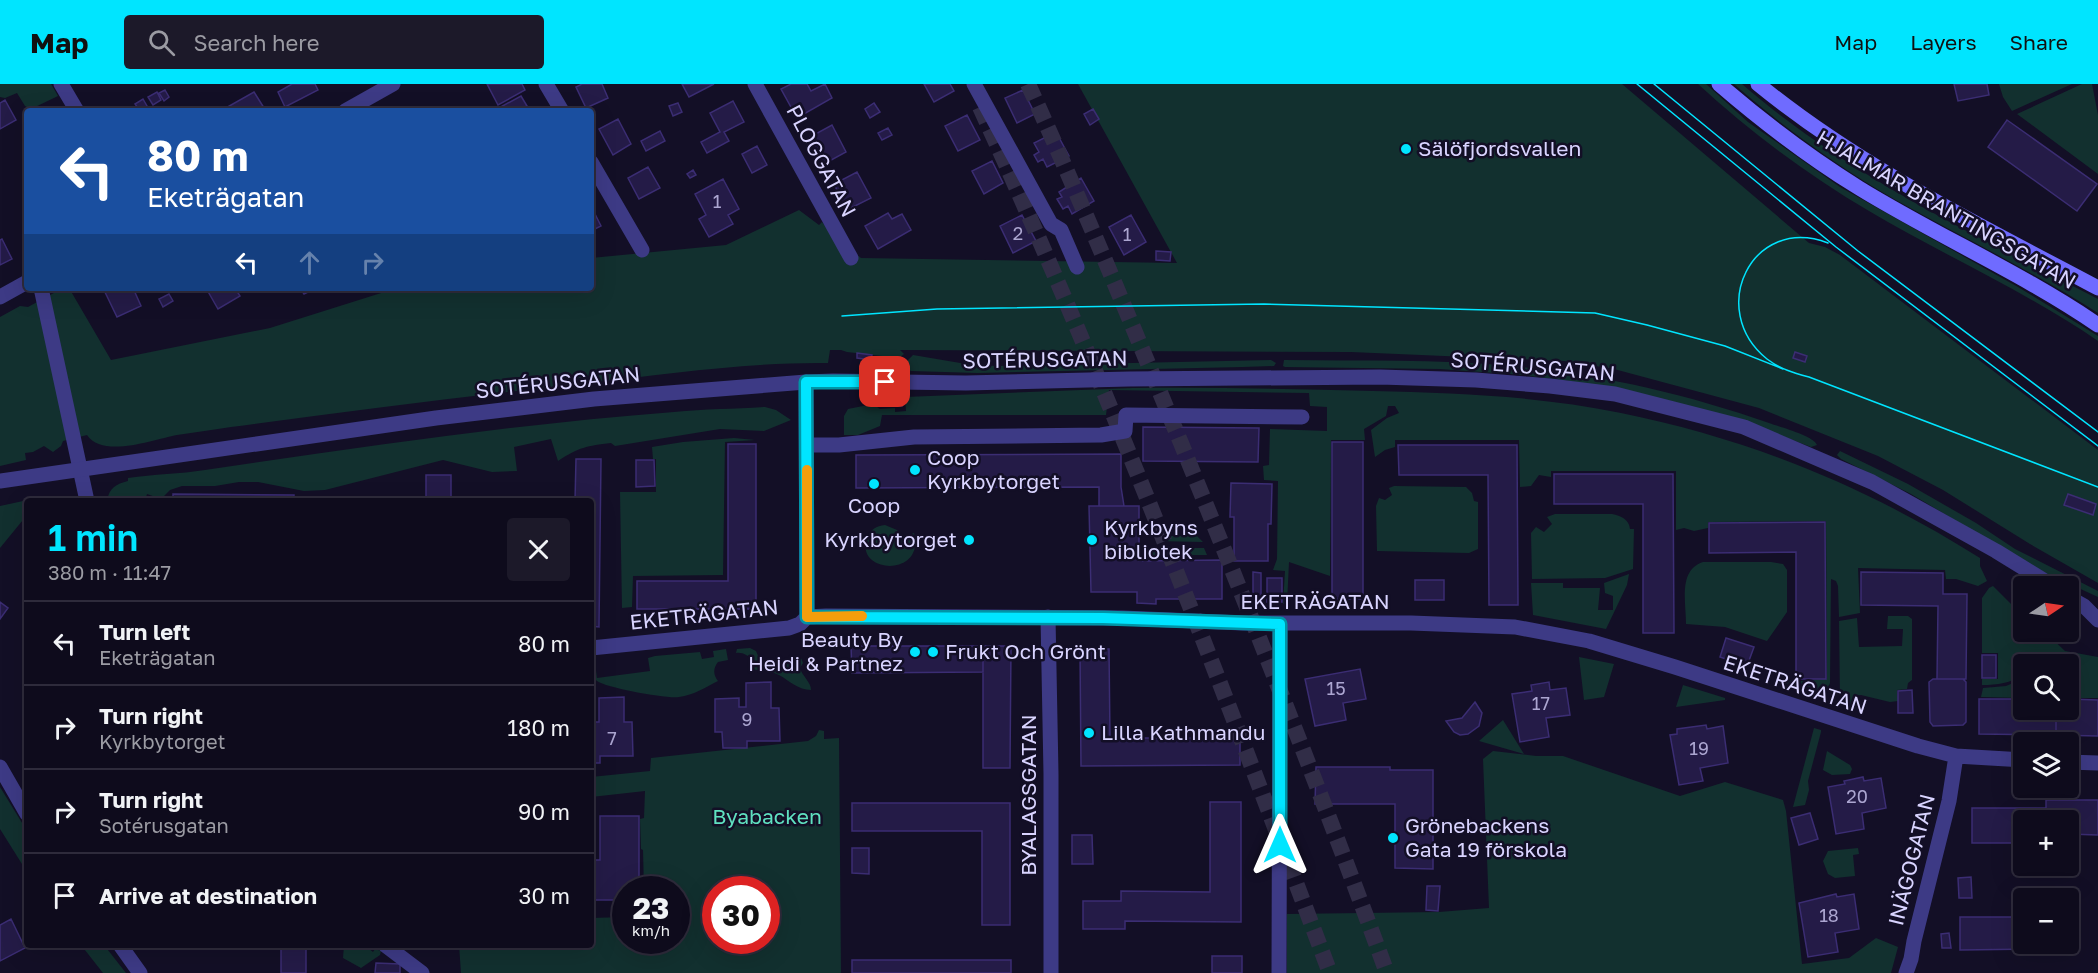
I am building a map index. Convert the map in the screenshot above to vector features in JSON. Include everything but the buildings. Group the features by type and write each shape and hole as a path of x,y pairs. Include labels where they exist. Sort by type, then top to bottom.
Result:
{"main road":[{"name":"HJALMAR BRANTINGSGATAN","path":"1719,84 1779,134 1850,182 2061,301 2098,325"},
{"name":"HJALMAR BRANTINGSGATAN","path":"1758,84 1811,126 1883,173 2098,288"}],"street":[{"path":"62,84 75,108"},
{"path":"351,108 393,84"},
{"path":"546,84 560,108"},
{"name":"PLOGGATAN","path":"755,84 851,258"},
{"path":"974,84 1051,224 1061,230 1077,267"},
{"path":"594,167 642,250"},
{"path":"0,297 24,284"},
{"path":"42,291 86,498"},
{"name":"SOTÉRUSGATAN","path":"0,481 436,418 594,399 806,382 966,383 1380,377 1476,380 1615,394 1744,427 1862,478 1996,551 2037,576"},
{"path":"806,382 807,617"},
{"path":"807,445 839,445 914,437 1101,435 1125,431 1126,415 1302,417"},
{"path":"2091,607 2098,620"},
{"name":"EKETRÄGATAN","path":"594,648 789,628 800,624 807,617 1048,617 1280,624 1422,623 1515,627 1589,641 1896,740 1956,756 2013,759"},
{"name":"BYALAGSGATAN","path":"1048,617 1051,973"},
{"path":"1279,973 1280,624"},
{"name":"INÄGOGATAN","path":"1906,973 1949,801 1956,756"},
{"path":"2079,762 2098,763"},
{"path":"0,767 24,809"},
{"path":"122,948 140,973"},
{"path":"389,948 422,973"}],"green space":[{"path":"0,84 51,84 58,96 33,108 25,106 17,93 5,98 0,97"},
{"path":"1078,84 1622,84 1809,243 1825,247 1840,255 2098,450 2098,583 1943,490 1878,456 1759,408 1614,369 1564,361 1351,352 900,350 904,354 899,358 830,350 828,363 768,364 708,369 499,393 231,427 177,435 130,446 105,446 95,442 87,435 63,441 61,446 53,452 44,446 33,452 25,453 26,460 0,466 0,317 20,306 28,307 57,291 71,291 111,360 270,328 387,291 594,291 594,258 726,245 799,210 819,225 822,222 836,238 861,258 1177,263"},
{"path":"1698,84 1706,84 1748,122 1840,187 2018,287 2098,336 2098,341 2014,290 1846,197 1759,136"},
{"path":"1734,84 1742,84 1782,117 1825,147 1913,202 2098,299 2098,313 1852,174 1791,131"},
{"path":"1999,84 2072,84 2012,111 2003,97"},
{"path":"2082,84 2092,84 2098,115 2098,174 2017,114"},
{"path":"913,355 972,365 997,366 1271,360 1276,363 1274,366 977,373 911,371 905,368 904,364"},
{"path":"1284,360 1455,362 1577,374 1675,394 1706,403 1796,432 1810,438 1817,445 1811,447 1774,433 1570,381 1440,369 1285,367 1283,366"},
{"path":"1133,388 1467,394 1590,407 1670,424 1763,452 1808,469 1895,509 1980,558 1980,566 1987,581 1978,586 1956,579 1946,579 1945,570 1858,568 1860,613 1839,617 1838,586 1836,581 1831,579 1830,683 1825,695 1817,695 1778,679 1800,681 1827,679 1826,521 1708,522 1708,528 1694,531 1684,528 1676,530 1676,471 1551,471 1551,477 1539,475 1531,486 1520,487 1519,440 1395,440 1395,447 1375,457 1371,430 1387,418 1399,413 1395,406 1388,406 1386,416 1364,429 1365,440 1331,440 1330,576 1289,562 1287,604 1283,604 1285,571 1273,570 1277,559 1278,481 1264,480 1263,466 1269,465 1270,429 1327,431 1327,407 1310,406 1309,393 1109,390 1106,415 882,415 880,426 858,435 844,435 844,416 848,409 873,404 880,409 895,408 895,412 906,411 905,397"},
{"path":"765,407 776,410 791,420 764,431 720,429 615,446 611,443 596,445 578,450 558,461 551,439 514,447 517,471 492,472 443,460 325,490 304,491 258,482 239,482 215,486 182,486 170,490 162,498 147,494 146,498 108,498 111,490 128,481 128,478 556,423 686,411"},
{"path":"734,438 755,440 725,442 723,575 633,576 632,607 622,608 620,492 656,492 656,459 653,459 652,447"},
{"path":"1840,451 1908,484 1976,523 2015,549 2068,576 2052,576 2037,569 1911,494 1837,455"},
{"path":"1394,486 1466,487 1472,493 1474,501 1478,502 1478,549 1469,553 1377,551 1376,506 1379,498 1385,500 1392,495 1389,488"},
{"path":"24,501 24,519 0,548 0,506"},
{"path":"1555,514 1612,514 1624,518 1630,529 1634,529 1633,569 1605,578 1532,579 1531,533 1536,527 1544,532 1552,524 1547,517"},
{"path":"885,525 897,530 902,538 914,533 915,548 910,558 901,564 890,566 879,564 871,559 866,550 870,532 876,527"},
{"path":"1162,536 1197,536 1203,542 1156,541"},
{"path":"1153,548 1204,548 1207,555 1152,555"},
{"path":"1703,562 1783,564 1787,570 1787,612 1767,641 1725,627 1686,624 1687,579 1695,566"},
{"path":"1629,574 1627,585 1606,629 1533,615 1531,583 1563,583 1563,588 1600,588 1598,610 1613,610 1613,596 1605,593 1604,583"},
{"path":"2079,581 2098,591 2098,597 2079,588"},
{"path":"1993,586 2013,606 2013,642 2056,642 2065,651 2098,657 2098,698 2079,698 2079,654 2013,654 2013,680 1993,685 1982,685 1982,679 1998,679 1998,653 1982,653 1982,598"},
{"path":"1888,616 1908,616 1912,619 1912,680 1908,683 1907,689 1897,690 1898,701 1890,702 1861,695 1856,696 1851,705 1847,705 1840,701 1839,621 1857,618 1859,647 1902,646 1903,629 1887,629"},
{"path":"750,648 756,651 761,663 801,658 803,663 800,668 811,690 798,687 776,673 750,668 748,666 752,661 749,657 736,653 737,649"},
{"path":"726,649 728,660 718,662 714,669 718,681 684,696 650,695 624,690 603,684 594,678 595,663 597,678 650,671 648,658 655,656 700,652 702,659 714,657 713,651"},
{"path":"1579,657 1614,664 1604,697 1584,700"},
{"path":"2013,683 2013,698 1981,697 1983,688"},
{"path":"1683,685 1725,698 1725,700 1676,707"},
{"path":"1503,720 1524,754 1479,741"},
{"path":"1814,728 1821,732 1808,781 1809,790 1805,805 1793,807"},
{"name":"Byabacken","path":"819,730 824,731 824,739 839,738 841,973 461,973 459,948 594,948 594,918 612,917 612,954 690,954 690,876 644,876 640,819 644,818 645,791 594,797 594,777 650,771 651,758 808,741 816,736"},
{"path":"1493,751 1536,756 1563,756 1680,796 1725,782 1783,800 1802,964 1849,958 1876,938 1898,947 1891,973 1287,973 1287,914 1439,912 1489,908 1483,759"},
{"path":"1827,751 1850,765 1852,769 1850,774 1832,775 1823,770"},
{"path":"0,787 24,826 24,867 0,829"},
{"path":"1858,848 1859,854 1853,855 1855,876 1835,878 1828,874 1823,861 1828,851"},
{"path":"83,948 106,948 126,973 103,973"},
{"path":"344,948 368,948 373,952 375,949 381,951 380,955 361,968 343,958"}],"tunnel":[{"path":"1028,84 1068,173 1208,509 1312,773 1387,973"},
{"path":"980,107 1028,213 1119,428 1205,645 1330,973"}],"tram line":[{"path":"1637,84 1836,247 2098,446"},
{"path":"1654,84 1858,251 2098,432"},
{"path":"1828,243 1801,238 1778,242 1759,254 1746,272 1739,293 1740,316 1749,339 1767,359 1787,370 2098,487"},
{"path":"842,316 937,309 1264,304 1595,313 1725,346 1783,369"}],"slow traffic":[{"path":"807,470 807,617 862,616"}],"place":[{"name":"Sälöfjordsvallen","path":"1406,149"},
{"name":"Coop Kyrkbytorget","path":"915,470"},
{"name":"Coop","path":"874,484"},
{"name":"Kyrkbytorget","path":"969,540"},
{"name":"Kyrkbyns bibliotek","path":"1092,540"},
{"name":"Beauty By Heidi & Partnez","path":"915,652"},
{"name":"Frukt Och Grönt","path":"933,652"},
{"name":"Lilla Kathmandu","path":"1089,733"},
{"name":"Grönebackens Gata 19 förskola","path":"1393,838"}],"route":[{"path":"885,382 806,382 807,617 1103,618 1280,624 1280,845"}]}
